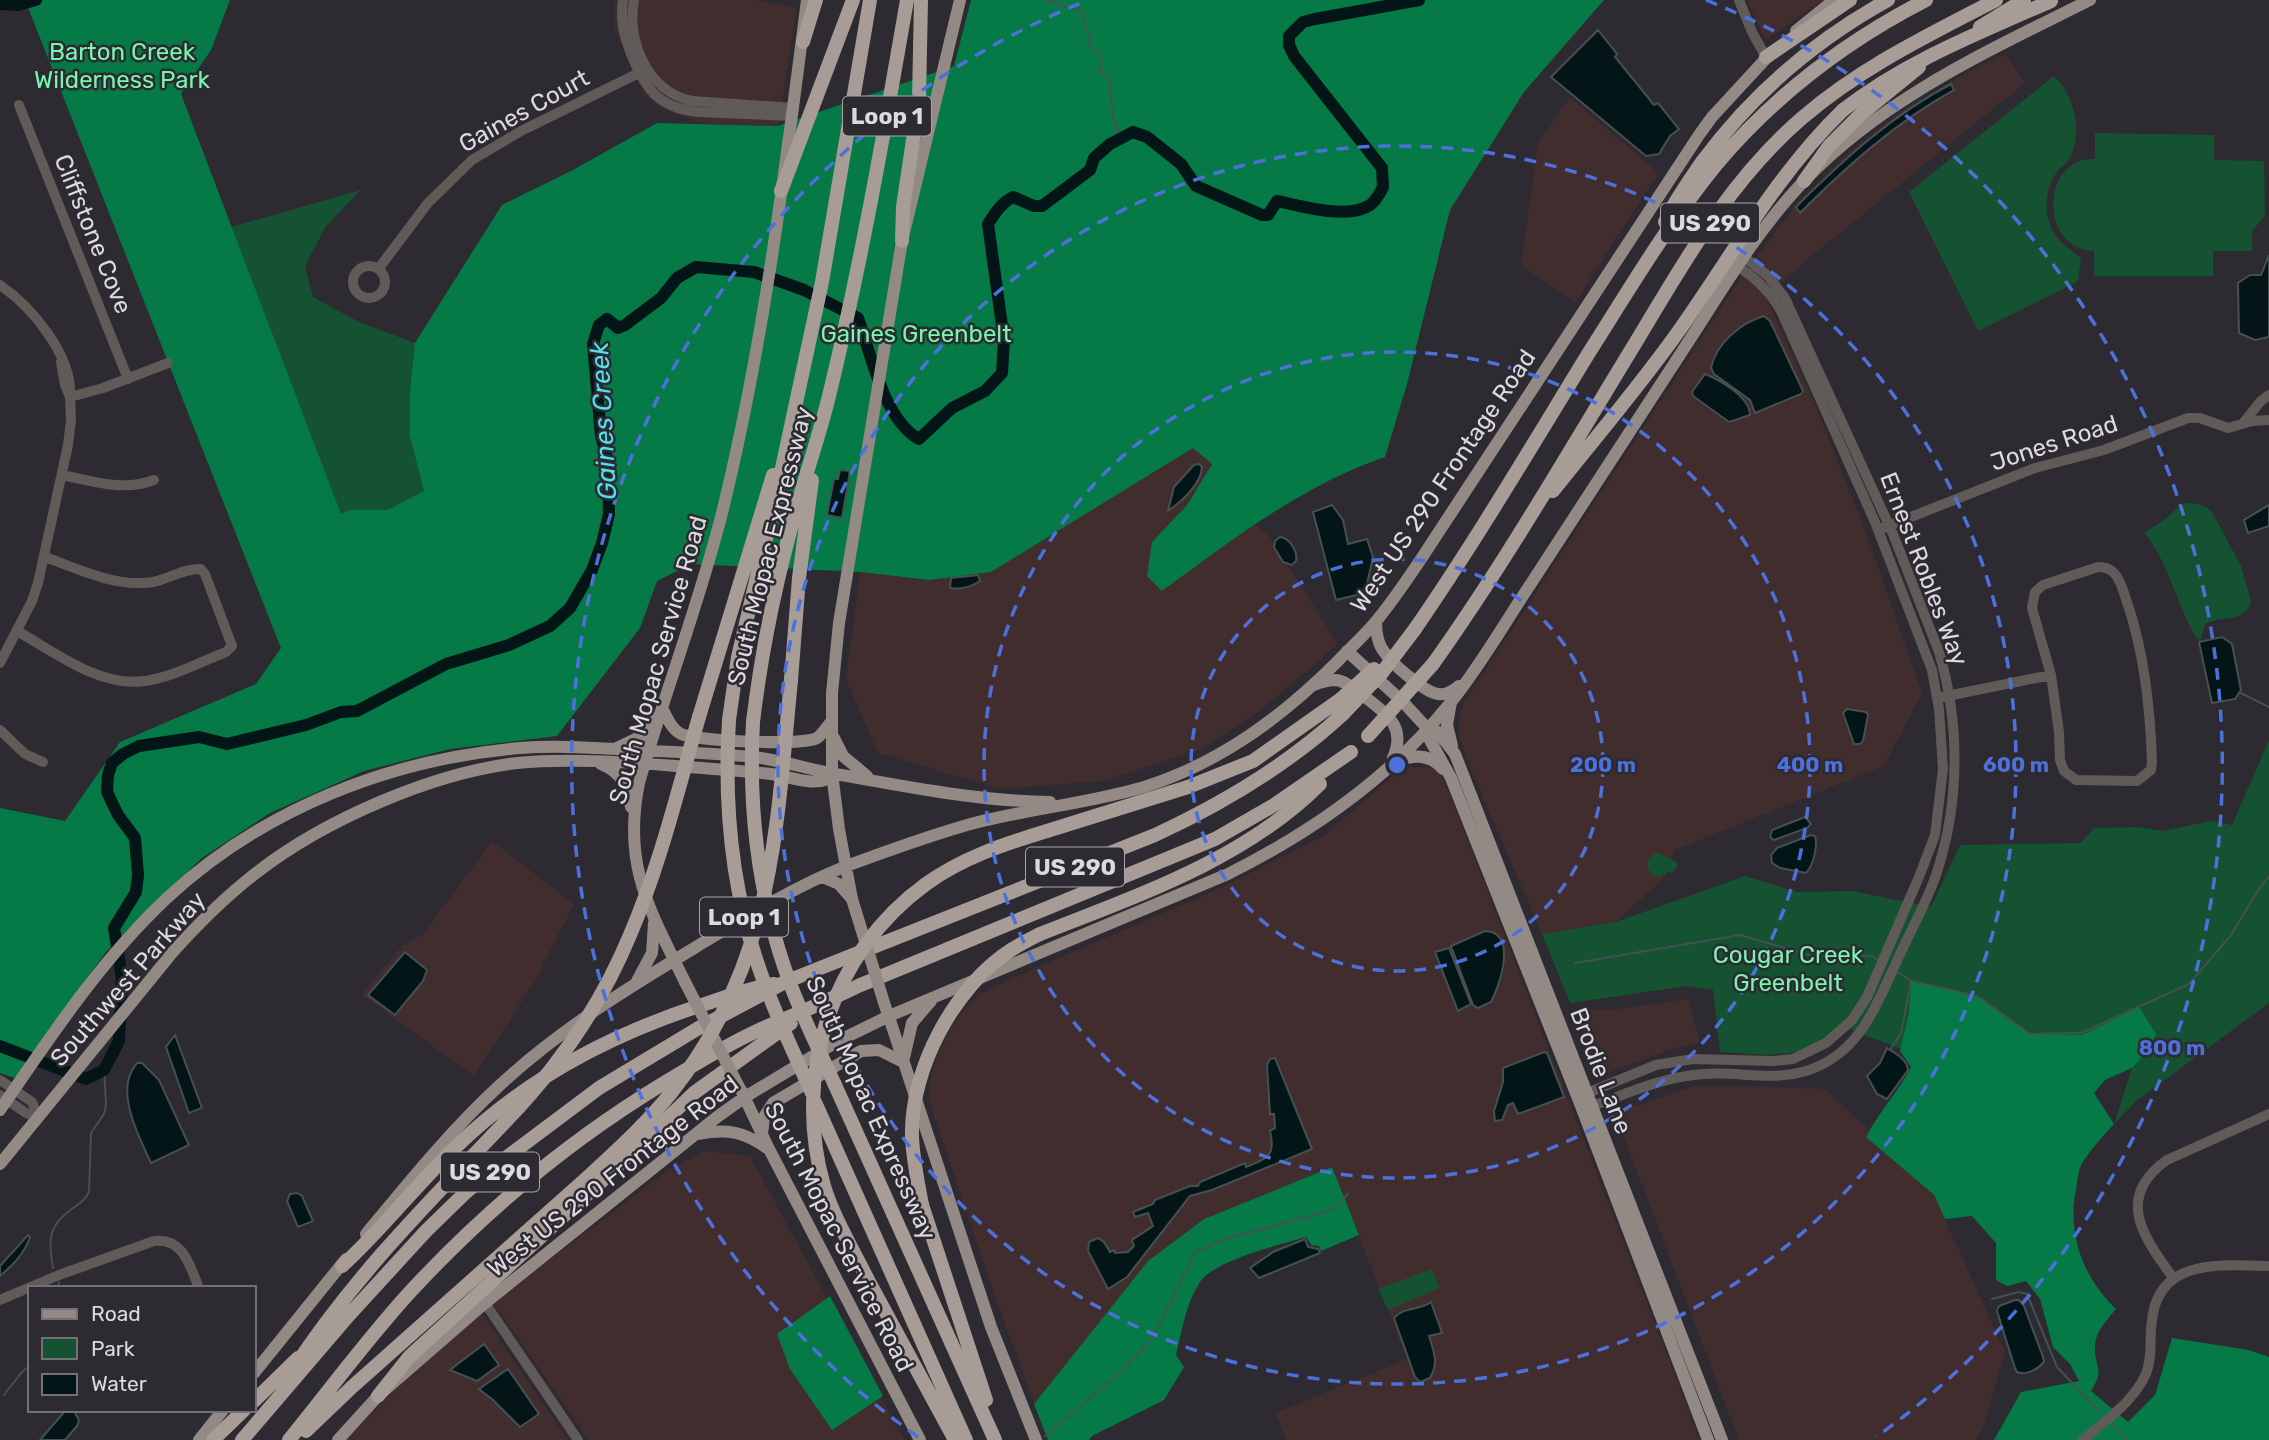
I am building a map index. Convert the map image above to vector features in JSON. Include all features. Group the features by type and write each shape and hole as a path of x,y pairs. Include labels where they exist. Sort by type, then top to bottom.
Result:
{"highway":[{"path":"803,41 816,0"},
{"path":"781,191 853,0"},
{"name":"South Mopac Expressway","path":"870,0 832,225 776,496 738,657 729,720 728,809 737,883 745,920 769,995 967,1440"},
{"name":"South Mopac Expressway","path":"907,0 866,233 822,427 800,494 761,662 753,722 752,809 755,842 768,911 791,986 995,1440"},
{"path":"902,241 903,207 919,99 921,0"},
{"path":"1766,57 1850,0"},
{"path":"1648,258 1669,213 1694,173 1741,114 1798,59 1830,35 1888,0"},
{"name":"US 290","path":"247,1434 387,1272 464,1194 553,1121 645,1058 785,982 1204,813 1284,763 1316,739 1342,706 1381,674 1415,629 1451,576 1648,258 1715,167 1782,97 1810,74 1865,34 1926,0"},
{"name":"US 290","path":"293,1439 410,1293 477,1226 571,1147 662,1084 760,1030 859,986 1214,839 1274,805 1351,752 1433,664 1464,621 1701,235 1738,185 1802,118 1859,75 1907,46 1996,0"},
{"path":"1804,181 1829,146 1896,84 1932,57 2024,0"},
{"path":"1517,536 1677,333 1784,175 1843,110 1868,91 1919,61 2052,1"},
{"path":"247,1434 308,1347 392,1240 538,1086 568,1047 600,997 620,958 649,886 766,493 787,438"},
{"path":"293,1439 588,1177 637,1130 671,1092 709,1038 755,936 773,860 799,578 814,450"},
{"path":"955,1440 836,1218 817,1154 813,1123 814,1070 824,1025 847,974 877,930 900,905 954,866 984,852 1188,787 1253,761 1342,706"},
{"path":"1001,1440 922,1205 912,1135 917,1096 934,1044 958,1001 985,971 1011,950 1040,934 1214,861 1270,825 1316,787 1351,752"},
{"path":"342,1266 461,1141 501,1107 543,1077 591,1049 655,1020 754,988 785,982"},
{"path":"378,1396 409,1357 694,1093 812,1009"},
{"path":"256,1399 308,1347"},
{"path":"213,1440 242,1412"}],"main road":[{"name":"South Mopac Service Road","path":"807,0 793,112 752,373 719,524 646,757 633,820 634,852 639,880 653,919 920,1440"},
{"path":"960,0 902,241 866,453 839,623 828,778 852,899 887,1012 991,1327 1036,1440"},
{"name":"West US 290 Frontage Road","path":"256,1371 426,1161 493,1091 576,1024 634,984 765,906 846,867 968,825 1143,787 1205,762 1257,732 1314,685 1377,621 1423,556 1712,117 1766,57 1834,0"},
{"name":"West US 290 Frontage Road","path":"338,1440 378,1396 485,1303 695,1135 742,1092 887,1012 938,994 1228,874 1272,852 1319,822 1390,765 1451,702 1741,261 1804,181 1846,142 1906,98 1969,61 2090,0"},
{"path":"1377,621 1376,633 1385,654 1426,689 1436,695 1449,694 1465,682"},
{"name":"Brodie Lane","path":"1347,651 1427,728 1438,732 1455,754 1535,959 1644,1272 1668,1318"},
{"path":"1314,685 1338,680 1349,685 1389,716 1399,744 1390,765"},
{"path":"1451,702 1447,725 1455,754"},
{"path":"612,749 642,736 662,708 676,730 702,738 796,743 816,739 832,728"},
{"path":"832,728 843,756 870,779"},
{"name":"Brodie Lane","path":"1427,728 1430,740 1451,778 1505,915 1584,1100 1668,1318 1708,1440"},
{"name":"Southwest Parkway","path":"5,1099 111,956 168,897 259,830 309,803 366,780 420,764 484,752 565,747 612,749 646,757"},
{"name":"Southwest Parkway","path":"0,1164 172,953 226,898 294,847 333,824 402,793 479,769 549,761 598,763 646,757 754,757 828,778 870,779 974,797 1072,803"},
{"path":"1390,765 1407,757 1430,757 1451,778"},
{"path":"598,763 618,773 624,780 633,820"},
{"path":"821,877 839,884 852,899"},
{"path":"1505,915 1511,916 1525,947 1535,959"},
{"path":"634,984 645,970 652,953 653,919"},
{"path":"903,1062 912,1023 938,994"},
{"path":"762,1134 764,1117 773,1103 861,1051 879,1050 903,1062"},
{"path":"695,1135 713,1131 736,1131 751,1136 769,1149"},
{"path":"1668,1318 1682,1352 1691,1360 1722,1440"},
{"path":"199,1440 221,1412"}],"street":[{"path":"623,0 622,28 643,71"},
{"path":"634,0 633,31 647,87 656,96 676,107 698,112 724,114 740,108 793,112"},
{"path":"1739,0 1766,57"},
{"name":"Gaines Court","path":"379,268 428,204 472,160 521,131 643,71"},
{"name":"Cliffstone Cove","path":"19,105 128,379"},
{"name":"Ernest Robles Way","path":"1584,1100 1656,1065 1710,1058 1773,1061 1793,1059 1812,1051 1838,1034 1852,1020 1867,997 1924,866 1934,835 1943,769 1939,653 1842,435 1785,298 1768,276 1741,261"},
{"path":"0,285 37,318 53,341 70,397 71,430 45,558 32,601 0,663"},
{"path":"70,397 168,363"},
{"path":"2244,422 2269,395"},
{"name":"Jones Road","path":"1883,528 2035,468 2104,450 2188,418 2200,418 2228,428 2244,422 2269,421"},
{"path":"62,475 127,487 154,480"},
{"path":"17,631 94,673 132,682 163,677 226,652 233,646 201,569 192,569 160,581 132,583 102,577 45,558"},
{"path":"2093,568 2108,568 2117,576 2129,609 2144,672 2150,709 2152,762 2151,769 2145,776 2137,781 2124,782 2076,780 2064,771 2060,760 2051,675 2032,607 2035,592 2043,585 2093,568"},
{"path":"1942,697 2051,675"},
{"name":"Ernest Robles Way","path":"1584,1100 1684,1076 1719,1073 1779,1077 1820,1066 1845,1049 1865,1028 1936,874 1949,821 1955,759 1942,697"},
{"path":"0,730 25,754 43,762"},
{"path":"0,1080 5,1099 32,1102 38,1118"},
{"path":"2174,1279 2140,1227 2138,1205 2146,1180 2167,1160 2269,1114"},
{"path":"34,1286 154,1241 164,1240 171,1241 180,1249 198,1286"},
{"path":"2083,1440 2124,1405 2141,1383 2150,1360 2151,1324 2155,1305 2174,1279 2194,1268 2216,1265 2269,1266"},
{"path":"0,1300 28,1288"},
{"path":"485,1303 578,1440"}],"shaded area":[{"path":"615,0 757,0 797,8 778,126 707,124 672,113 644,95 615,30"},
{"path":"1747,0 1824,0 1765,40"},
{"path":"2005,54 2025,83 1809,258 1766,297 1820,416 1868,538 1922,693 1884,766 1675,850 1666,876 1616,922 1542,934 1466,758 1459,735 1459,718 1464,703 1738,282 1798,202 1849,152 1900,112 1966,73"},
{"path":"1570,97 1658,173 1575,303 1521,265 1538,144"},
{"path":"1193,447 1212,464 1187,505 1152,542 1162,590 1255,524 1268,534 1338,644 1257,713 1199,750 1103,781 1001,789 878,753 846,679 860,572 929,580 991,572"},
{"path":"1410,767 1432,768 1441,775 1454,805 1700,1440 1287,1440 1275,1413 1407,1359 1332,1167 1204,1219 1148,1261 1034,1404 930,1104 929,1085 936,1059 948,1033 977,996 1223,887 1325,835 1394,775"},
{"path":"492,841 574,904 535,981 474,1076 361,994 402,946 422,935"},
{"path":"1688,999 1700,1043 1672,1049 1599,1076 1571,1010 1618,1009"},
{"path":"1693,1086 1826,1089 1934,1195 2005,1352 1983,1428 1976,1440 1739,1440 1615,1114"},
{"path":"706,1151 750,1156 904,1440 589,1440 493,1303 668,1170"},
{"path":"482,1314 568,1440 345,1440 413,1372"}],"green space":[{"name":"Gaines Greenbelt","path":"25,0 230,0 211,50 181,94 341,514 349,510 387,510 424,491 410,436 410,392 415,343 502,205 571,171 657,123 778,126 954,66 971,0 1604,0 1524,92 1450,210 1407,384 1385,457 1354,469 1297,498 1242,533 1162,591 1147,576 1152,542 1187,505 1212,464 1193,448 991,572 929,580 860,572 691,564 657,581 640,628 557,736 450,749 364,771 270,813 202,858 106,952 15,1078 0,1073 0,808 65,821 120,742 256,684 281,648"},
{"path":"2054,76 2072,105 2076,140 2067,162 2059,169 2050,185 2048,220 2056,236 2081,258 2078,280 1978,331 1909,192"},
{"path":"2095,133 2214,135 2214,160 2264,161 2265,216 2252,231 2252,251 2213,251 2213,276 2094,276 2094,251 2076,246 2063,235 2055,220 2053,203 2056,186 2064,172 2077,162 2095,159"},
{"path":"571,171 424,491 387,510 349,510 250,569 224,229 361,190 326,226 305,266 313,297 359,322 415,343 502,205"},
{"path":"2186,503 2204,506 2212,512 2241,566 2251,601 2244,613 2238,616 2205,624 2201,639 2197,639 2190,626 2161,559 2144,532"},
{"name":"Cougar Creek Greenbelt","path":"2269,740 2269,1003 2135,1102 2114,1124 2132,1068 2148,1051 2152,1040 1907,1051 1841,1026 1817,1044 1791,1053 1768,1055 1720,1052 1713,990 1687,986 1570,1003 1542,934 1616,922 1745,876 1797,892 1852,891 1931,907 1960,845 2081,843 2094,828 2138,827 2163,831 2210,821 2232,825"},
{"path":"1656,852 1677,862 1672,873 1653,876 1648,869 1648,861"},
{"path":"1911,981 1977,996 2030,1034 2082,1035 2139,1007 2156,1034 2148,1051 2132,1068 2105,1080 2094,1093 2114,1124 2081,1165 2074,1206 2076,1239 2086,1269 2104,1297 2116,1309 2102,1327 2095,1342 2098,1378 2091,1391 2128,1422 2155,1395 2172,1338 2249,1350 2269,1357 2269,1440 1994,1440 2021,1392 2079,1381 2070,1364 2053,1347 2040,1299 2026,1281 2007,1286 1996,1280 1996,1243 1972,1216 1945,1219 1934,1195 1866,1137 1911,1067 1900,1051 1909,1014"},
{"path":"1332,1167 1359,1235 1321,1251 1319,1246 1311,1245 1306,1237 1233,1260 1208,1274 1195,1290 1183,1326 1176,1355 1184,1367 1164,1400 1092,1436 1089,1440 1048,1440 1034,1404 1148,1261 1204,1219"},
{"path":"1432,1269 1440,1288 1388,1310 1378,1289"},
{"path":"830,1296 883,1396 832,1430 790,1369 777,1334"}],"water":[{"path":"1598,30 1617,54 1615,57 1654,105 1658,103 1679,129 1670,136 1659,154 1646,156 1551,77"},
{"path":"1951,84 1954,90 1912,116 1873,146 1800,213 1796,207 1850,156 1888,124"},
{"path":"2269,255 2269,337 2255,340 2239,333 2238,283 2250,275 2261,275"},
{"path":"1764,316 1770,321 1803,391 1755,413 1750,400 1714,374 1711,368 1718,351 1730,336 1746,324"},
{"path":"1705,374 1740,396 1749,408 1750,415 1729,422 1693,396 1692,392"},
{"path":"1199,464 1202,467 1198,480 1185,497 1168,511 1174,487 1194,465"},
{"path":"840,470 850,471 842,518 827,515 834,479 838,479"},
{"path":"1332,505 1343,520 1348,544 1367,539 1373,557 1365,593 1336,600 1313,512"},
{"path":"2269,505 2269,526 2248,533 2244,520"},
{"path":"1280,537 1287,540 1294,550 1296,561 1292,565 1283,562 1274,547 1275,541"},
{"path":"978,575 980,581 973,585 950,588 951,578"},
{"path":"2222,637 2232,644 2241,690 2235,699 2212,703 2199,642"},
{"path":"1847,709 1866,712 1868,715 1860,744 1854,744 1843,713"},
{"path":"1805,817 1811,824 1807,828 1774,840 1770,837 1772,830"},
{"path":"1811,835 1815,836 1815,850 1811,866 1806,873 1780,868 1772,863 1771,855 1777,848"},
{"path":"1485,931 1495,934 1501,940 1504,960 1491,1002 1478,1008 1473,1005 1451,946"},
{"path":"1449,948 1471,1004 1458,1011 1435,952"},
{"path":"405,952 427,970 423,981 395,1015 368,995"},
{"path":"175,1035 202,1108 189,1113 166,1047"},
{"path":"1887,1048 1903,1060 1908,1070 1887,1099 1877,1094 1867,1076 1880,1063"},
{"path":"1547,1053 1564,1097 1518,1114 1513,1103 1508,1105 1502,1120 1495,1121 1494,1111 1503,1082 1503,1068"},
{"path":"1275,1058 1312,1149 1212,1190 1190,1196 1127,1277 1108,1289 1088,1251 1089,1242 1098,1238 1110,1252 1128,1252 1134,1246 1132,1240 1153,1226 1148,1213 1135,1217 1133,1212 1190,1186 1198,1186 1200,1182 1245,1163 1246,1167 1260,1161 1271,1151 1270,1131 1275,1128 1274,1114 1270,1114 1267,1065 1270,1059"},
{"path":"137,1063 142,1063 159,1080 189,1145 151,1163 135,1127 128,1099 130,1074"},
{"path":"297,1193 302,1196 313,1221 298,1227 287,1201 290,1194"},
{"path":"28,1235 30,1237 22,1254 0,1276 0,1266"},
{"path":"1305,1239 1308,1247 1318,1249 1320,1253 1259,1278 1250,1268 1273,1252"},
{"path":"2019,1300 2024,1306 2044,1362 2024,1373 2017,1372 2015,1368 1997,1311 1999,1306"},
{"path":"1431,1302 1442,1333 1429,1336 1435,1357 1434,1367 1430,1378 1420,1382 1415,1377 1394,1318 1402,1312"},
{"path":"484,1344 499,1365 477,1381 450,1370"},
{"path":"508,1369 539,1414 520,1427 479,1389"},
{"path":"64,1412 75,1412 79,1420 77,1426 65,1440 40,1440"}],"waterway":[{"path":"0,4 18,5 36,0"},
{"path":"1045,0 1083,12 1084,27 1090,33 1089,45 1100,53 1102,63 1099,73 1108,77 1114,122 1122,136"},
{"name":"Gaines Creek","path":"0,1046 86,1079 104,1070 119,1041 122,978 114,928 136,892 138,875 135,838 118,815 107,792 112,763 123,754 139,746 199,737 227,744 306,725 341,712 357,711 446,664 509,645 550,626 570,608 592,570 609,514 608,461 601,436 593,344 599,325 607,319 618,328 625,325 661,298 677,278 696,267 754,272 804,290 858,318 888,402 907,430 919,439 952,408 985,391 1002,373 1004,340 988,224 993,216 1013,197 1034,206 1042,206 1090,170 1094,158 1110,144 1133,132 1147,137 1181,164 1196,186 1262,215 1268,215 1277,201 1337,212 1361,209 1372,203 1383,187 1382,168 1294,56 1289,45 1289,36 1303,22 1419,0"},
{"path":"2239,692 2269,707"},
{"path":"1896,971 1911,981 1977,996 2030,1034 2081,1033 2189,984 2231,935 2269,877"},
{"path":"1575,963 1740,935 1805,954 1872,956 1879,961"},
{"path":"1890,1050 1901,1033 1911,982"},
{"path":"53,1268 50,1249 54,1227 89,1192 91,1133 104,1114 106,1104 104,1070"},
{"path":"1045,1436 1122,1371 1144,1348 1158,1328 1195,1253 1218,1241 1325,1212 1334,1208 1348,1194"},
{"path":"58,1286 59,1282"},
{"path":"1992,1299 2019,1292 2027,1294 2057,1367 2100,1413"},
{"path":"4,1395 28,1367"},
{"path":"2113,1426 2126,1440"}],"park label":[{"name":"Barton Creek Wilderness Park","path":"122,66"}]}
